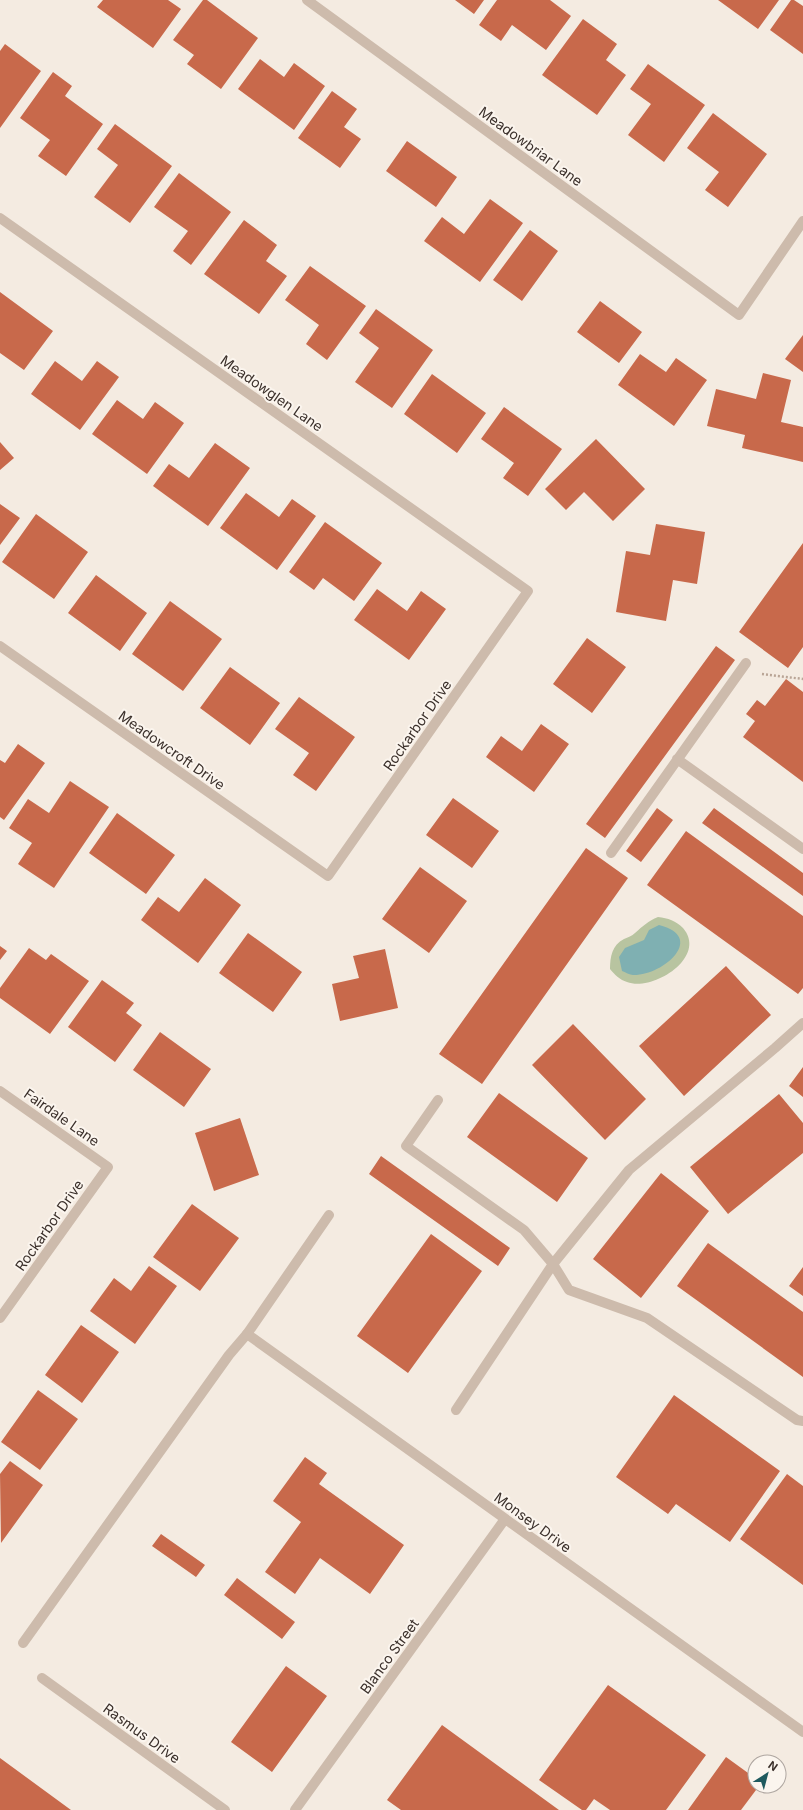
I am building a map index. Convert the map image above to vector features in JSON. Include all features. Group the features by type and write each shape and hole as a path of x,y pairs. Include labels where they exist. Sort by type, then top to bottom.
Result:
{"street":[{"name":"Meadowbriar Lane","path":"307,0 739,316 803,221"},
{"name":"Meadowglen Lane","path":"0,218 528,591"},
{"name":"Rockarbor Drive","path":"328,876 528,591"},
{"name":"Meadowcroft Drive","path":"0,646 328,876"},
{"path":"611,853 746,663"},
{"path":"678,759 803,849"},
{"path":"456,1410 553,1264 628,1170 803,1023"},
{"name":"Fairdale Lane","path":"0,1091 108,1167"},
{"path":"438,1100 406,1146 524,1230 553,1264 570,1290 647,1318 797,1420 803,1421"},
{"name":"Rockarbor Drive","path":"0,1318 108,1167"},
{"path":"23,1643 229,1355 247,1334 329,1215"},
{"name":"Monsey Drive","path":"247,1334 803,1732"},
{"name":"Blanco Street","path":"295,1810 505,1519"},
{"name":"Rasmus Drive","path":"42,1678 225,1810"}],"path":[{"path":"746,663 763,674 803,679"}],"green space":[{"path":"658,917 672,920 683,928 689,939 688,950 683,960 674,970 663,977 650,982 638,984 622,980 610,969 610,960 614,948 624,939 633,935 648,922"}],"water":[{"path":"659,925 673,931 679,938 680,946 675,955 667,963 645,974 632,975 622,971 619,957 625,948 644,940 649,930"}],"building":[{"path":"103,0 168,0 181,9 153,48 97,7"},
{"path":"203,0 207,0 258,38 221,89 187,64 194,55 173,40"},
{"path":"455,0 484,0 474,14"},
{"path":"497,0 550,0 571,16 546,50 512,25 501,41 479,25"},
{"path":"718,0 779,0 758,29"},
{"path":"791,0 794,0 803,6 803,54 770,30"},
{"path":"583,19 617,44 606,60 626,75 597,115 542,75"},
{"path":"5,44 41,71 0,128 0,51"},
{"path":"260,59 284,77 294,63 325,86 294,130 238,89"},
{"path":"648,64 705,105 664,162 628,135 651,104 630,89"},
{"path":"53,72 72,86 65,96 103,124 66,176 38,156 50,140 20,118"},
{"path":"332,91 357,109 344,127 361,139 340,168 298,138"},
{"path":"713,113 767,154 728,207 705,190 719,172 687,148"},
{"path":"115,124 172,166 130,223 94,197 118,165 97,149"},
{"path":"407,141 457,177 436,207 386,171"},
{"path":"179,173 231,212 191,265 173,251 188,231 154,207"},
{"path":"490,199 523,223 480,282 424,241 442,217 464,234"},
{"path":"244,220 277,245 266,261 287,276 259,314 204,274"},
{"path":"530,230 558,251 522,301 493,280"},
{"path":"310,266 366,306 327,360 306,344 319,325 285,300"},
{"path":"0,292 53,331 24,370 0,353"},
{"path":"600,301 642,332 619,363 577,332"},
{"path":"376,309 433,350 392,408 355,382 379,348 359,333"},
{"path":"803,335 803,372 785,359"},
{"path":"640,354 666,372 676,358 707,380 674,426 618,385"},
{"path":"55,361 82,381 97,361 119,377 80,430 31,394"},
{"path":"763,373 791,380 781,422 803,427 803,462 742,448 745,435 707,426 716,389 756,399"},
{"path":"432,374 486,413 457,453 404,414"},
{"path":"117,400 143,419 155,402 184,423 147,474 92,434"},
{"path":"504,407 562,449 528,496 503,478 514,463 481,439"},
{"path":"596,439 645,489 613,521 584,492 566,510 545,489"},
{"path":"0,442 14,458 0,470"},
{"path":"215,443 250,468 208,526 153,486 169,464 189,478"},
{"path":"246,493 279,517 292,499 316,516 277,570 220,528"},
{"path":"0,504 20,518 0,545"},
{"path":"36,514 88,552 54,599 2,562"},
{"path":"325,522 382,563 354,601 323,578 314,590 289,572"},
{"path":"656,524 705,532 697,584 673,580 666,621 616,612 626,551 650,555"},
{"path":"803,543 803,647 788,668 739,632"},
{"path":"96,575 147,613 120,651 68,613"},
{"path":"377,589 407,611 421,591 446,609 409,660 354,620"},
{"path":"170,601 222,639 183,691 132,654"},
{"path":"587,638 626,667 592,713 553,684"},
{"path":"716,646 735,660 605,838 586,824"},
{"path":"230,667 280,703 250,745 200,708"},
{"path":"786,679 803,692 803,782 743,737 755,721 746,714 757,700 765,706"},
{"path":"299,697 355,737 316,791 293,775 309,753 275,729"},
{"path":"541,724 569,744 534,792 486,757 501,736 522,751"},
{"path":"18,744 45,763 4,820 0,817 0,760 5,763"},
{"path":"70,781 109,807 54,888 18,864 32,843 9,828 28,799 49,813"},
{"path":"453,798 499,831 472,868 426,835"},
{"path":"657,808 673,820 641,862 626,851"},
{"path":"714,808 803,873 803,896 702,823"},
{"path":"117,813 175,855 146,894 89,853"},
{"path":"686,831 803,916 803,988 798,994 647,885"},
{"path":"586,848 628,878 482,1084 439,1054"},
{"path":"420,867 467,901 429,953 382,919"},
{"path":"205,878 241,905 198,963 141,920 158,897 179,912"},
{"path":"248,933 302,972 273,1012 219,973"},
{"path":"0,946 7,951 0,960"},
{"path":"29,948 46,960 51,954 89,981 50,1034 0,998 0,988"},
{"path":"385,949 398,1008 340,1021 332,984 359,978 353,956"},
{"path":"726,966 771,1015 684,1096 639,1046"},
{"path":"102,980 134,1003 126,1013 142,1025 115,1062 68,1027"},
{"path":"573,1024 646,1099 605,1140 532,1065"},
{"path":"160,1032 211,1069 184,1107 133,1070"},
{"path":"803,1067 803,1097 789,1086"},
{"path":"499,1093 588,1158 557,1202 467,1137"},
{"path":"779,1094 803,1123 803,1153 728,1214 690,1167"},
{"path":"240,1118 259,1175 214,1191 195,1133"},
{"path":"381,1156 510,1248 498,1266 369,1174"},
{"path":"661,1173 709,1211 641,1298 593,1259"},
{"path":"192,1204 239,1238 200,1291 153,1257"},
{"path":"431,1234 482,1271 408,1373 357,1336"},
{"path":"708,1243 803,1312 803,1377 677,1286"},
{"path":"149,1266 177,1286 135,1344 90,1311 114,1278 131,1291"},
{"path":"803,1267 803,1296 789,1286"},
{"path":"81,1325 119,1352 82,1403 45,1375"},
{"path":"38,1390 78,1419 40,1470 1,1442"},
{"path":"674,1395 780,1471 730,1542 676,1504 668,1514 616,1477"},
{"path":"305,1457 327,1473 319,1484 404,1545 370,1594 320,1558 295,1594 265,1572 301,1522 273,1501"},
{"path":"10,1461 43,1485 1,1543 0,1474"},
{"path":"787,1474 803,1486 803,1585 740,1539"},
{"path":"161,1534 205,1565 196,1577 152,1546"},
{"path":"237,1578 295,1622 282,1639 224,1595"},
{"path":"286,1666 327,1696 272,1772 231,1742"},
{"path":"608,1685 706,1755 666,1810 610,1810 594,1799 586,1810 582,1810 539,1780"},
{"path":"442,1725 559,1810 401,1810 387,1800"},
{"path":"726,1757 747,1772 747,1794 753,1794 741,1810 688,1810"},
{"path":"0,1758 71,1810 0,1810"}]}
